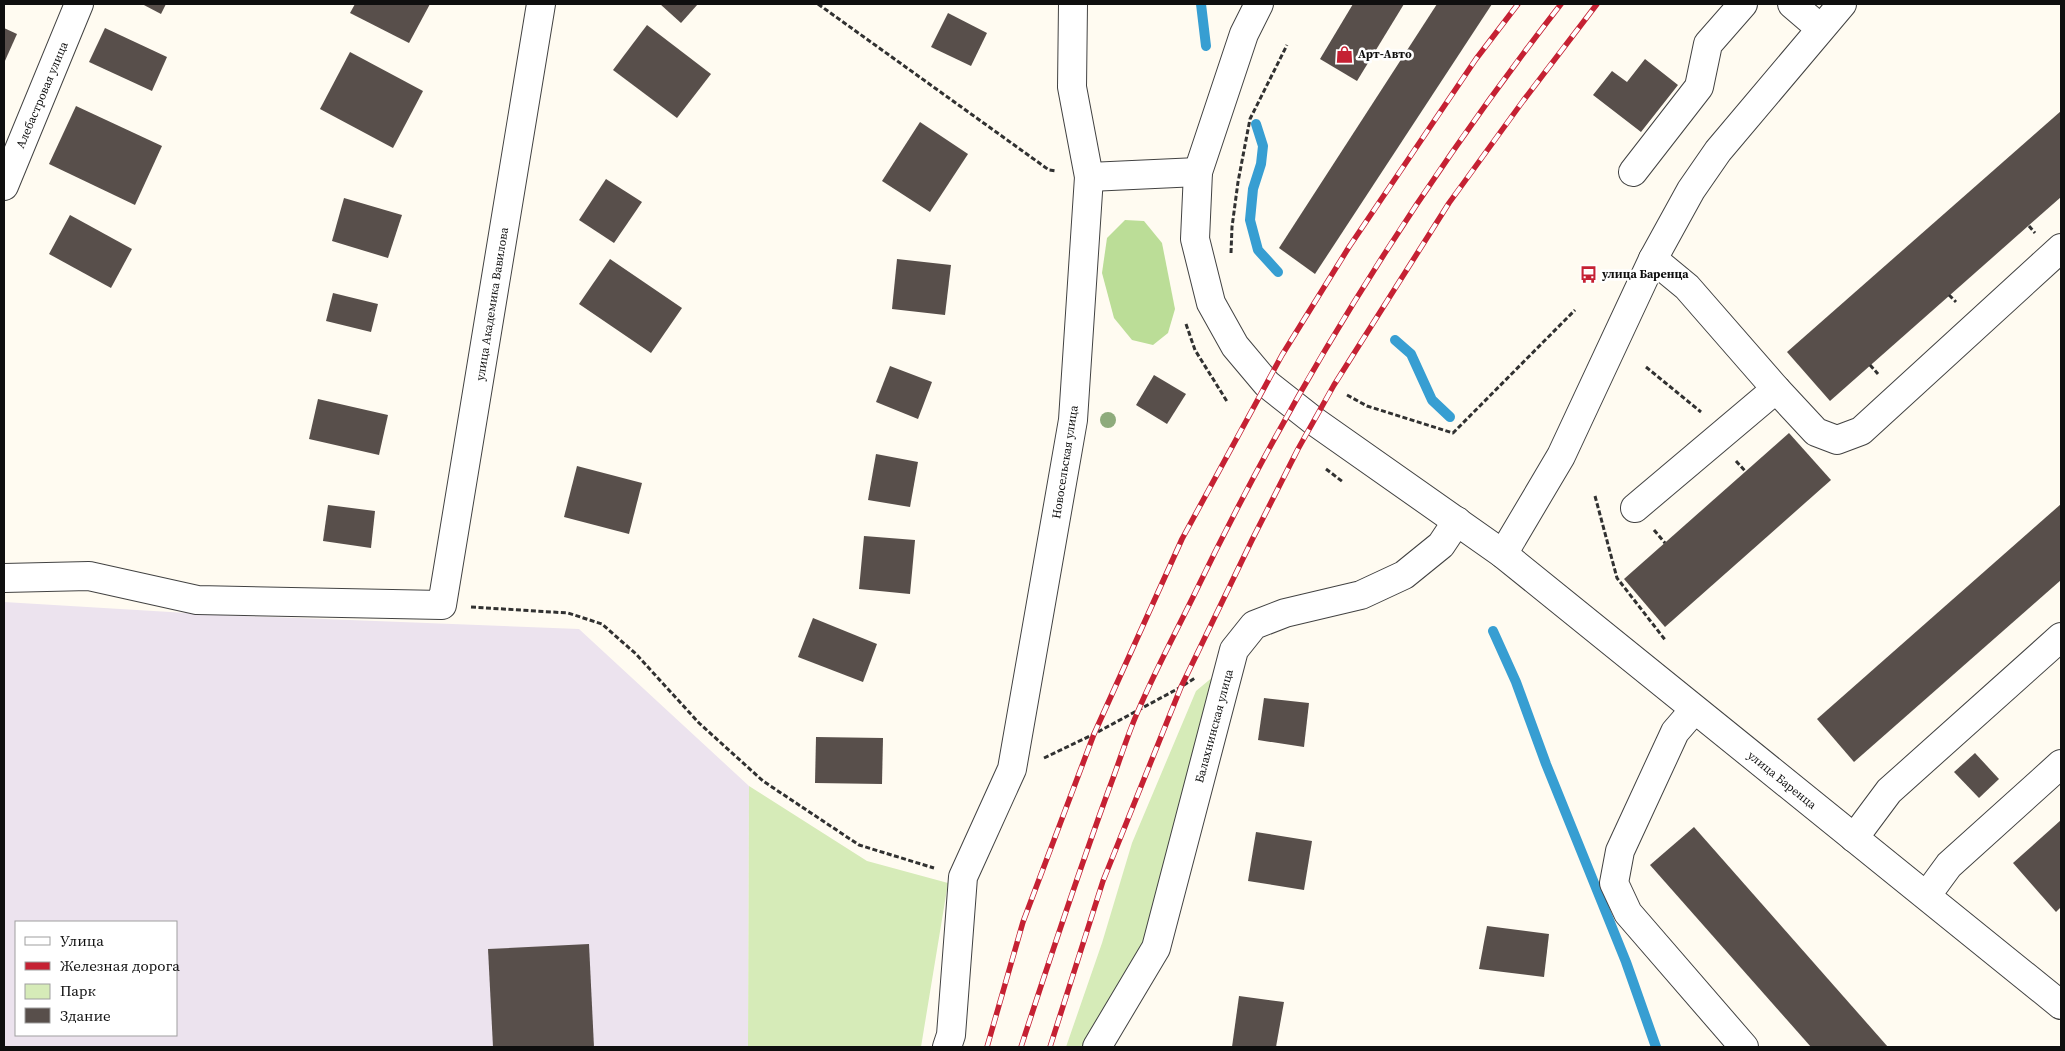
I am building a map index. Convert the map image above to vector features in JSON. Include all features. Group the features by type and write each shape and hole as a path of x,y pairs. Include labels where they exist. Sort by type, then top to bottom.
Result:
{"street":[{"name":"Алебастровая улица","path":"4,186 80,4"},
{"name":"улица Академика Вавилова","path":"442,604 541,4"},
{"name":"Новосельская улица","path":"963,877 1012,769 1074,420 1088,177 1072,87 1073,4"},
{"name":"улица Баренца","path":"1259,4 1244,34 1198,172 1195,239 1211,303 1235,346 1267,384 1279,394 1503,554 2061,1005"},
{"path":"1633,172 1699,87 1708,44 1742,4"},
{"path":"1792,4 1820,28"},
{"path":"1503,554 1561,456 1653,260 1691,190 1718,152 1842,4"},
{"path":"1088,177 1198,172"},
{"path":"1653,260 1687,287 1816,432 1837,440 1861,431 2061,248"},
{"path":"1635,508 1776,389"},
{"name":"Балахнинская улица","path":"1097,1047 1156,948 1234,650 1254,625 1285,613 1361,595 1404,575 1441,545 1457,521"},
{"path":"4,578 89,576 197,600 442,604"},
{"path":"1854,838 1889,791 2061,637"},
{"path":"1694,710 1675,732 1620,851 1614,883 1628,913 1744,1047"},
{"path":"1927,896 1949,865 2061,764"},
{"path":"947,1047 951,1035 963,877"}],"path":[{"path":"818,4 1049,170 1088,177"},
{"path":"1231,259 1232,226 1250,118 1287,46"},
{"path":"1347,395 1366,406 1453,433 1575,310"},
{"path":"1595,496 1616,578 1666,641"},
{"path":"442,604 568,613 602,624 636,654 700,723 763,781 860,845 963,877"},
{"path":"1012,769 1052,756 1181,687 1196,677"}],"shaded area":[{"path":"4,602 220,615 579,629 749,786 748,1047 4,1047"}],"green space":[{"path":"1125,220 1144,221 1162,243 1175,309 1168,333 1153,345 1132,340 1114,318 1102,273 1107,238"},
{"path":"1220,671 1139,957 1089,1047 1066,1047 1102,943 1132,843 1196,691"},
{"path":"749,786 867,861 948,883 921,1047 748,1047"}],"building":[{"path":"142,4 166,4 161,14"},
{"path":"355,4 430,4 409,43 350,13"},
{"path":"660,4 698,4 681,23"},
{"path":"1353,4 1404,4 1357,81 1320,59"},
{"path":"1437,4 1492,4 1315,274 1279,248"},
{"path":"948,13 987,33 971,66 931,47"},
{"path":"647,25 711,74 677,118 613,70"},
{"path":"4,28 17,34 4,63"},
{"path":"105,28 167,57 152,91 89,62"},
{"path":"350,52 423,91 393,148 320,109"},
{"path":"1645,59 1678,85 1641,132 1593,95 1612,71 1627,82"},
{"path":"76,106 162,146 135,205 49,164"},
{"path":"2061,111 2061,197 1830,401 1787,352"},
{"path":"920,122 968,154 930,212 882,181"},
{"path":"606,179 642,202 614,243 579,220"},
{"path":"344,198 402,215 388,258 332,241"},
{"path":"70,215 132,249 111,288 49,254"},
{"path":"610,259 682,308 651,353 579,304"},
{"path":"897,259 951,265 945,315 892,309"},
{"path":"333,293 378,304 371,332 326,321"},
{"path":"890,366 932,382 918,419 876,402"},
{"path":"1154,375 1186,394 1167,424 1136,405"},
{"path":"318,399 388,415 379,455 309,439"},
{"path":"1789,433 1831,480 1665,627 1624,579"},
{"path":"876,454 918,462 910,507 868,500"},
{"path":"577,466 642,483 629,534 564,517"},
{"path":"2061,504 2061,580 1854,762 1817,719"},
{"path":"328,505 375,511 371,548 323,541"},
{"path":"864,536 915,540 910,594 859,589"},
{"path":"813,618 877,644 863,682 798,657"},
{"path":"1264,698 1309,703 1304,747 1258,740"},
{"path":"816,737 883,738 882,784 815,783"},
{"path":"1975,753 1999,779 1979,798 1954,772"},
{"path":"2061,820 2061,907 2056,912 2013,863"},
{"path":"1694,827 1888,1047 1811,1047 1650,865"},
{"path":"1256,832 1312,841 1304,890 1248,881"},
{"path":"1487,926 1549,934 1544,977 1479,969"},
{"path":"589,944 594,1047 493,1047 488,949"},
{"path":"1239,996 1284,1002 1276,1047 1232,1047"}],"waterway":[{"path":"1201,4 1206,46"},
{"path":"1256,124 1263,146 1261,164 1253,189 1250,220 1258,250 1278,272"},
{"path":"1395,340 1411,354 1432,400 1450,417"},
{"path":"1493,631 1516,682 1546,764 1626,962 1656,1047"}],"railway":[{"path":"987,1047 1023,922 1094,734 1182,539 1282,355 1349,247 1476,59 1518,4"},
{"path":"1021,1047 1097,821 1134,720 1158,666 1234,515 1318,363 1409,215 1509,73 1561,4"},
{"path":"1050,1047 1103,881 1181,687 1298,449 1334,385 1449,203 1597,4"}],"place":[{"name":"Арт-Авто","path":"1344,54"},
{"name":"улица Баренца","path":"1588,274"}]}
